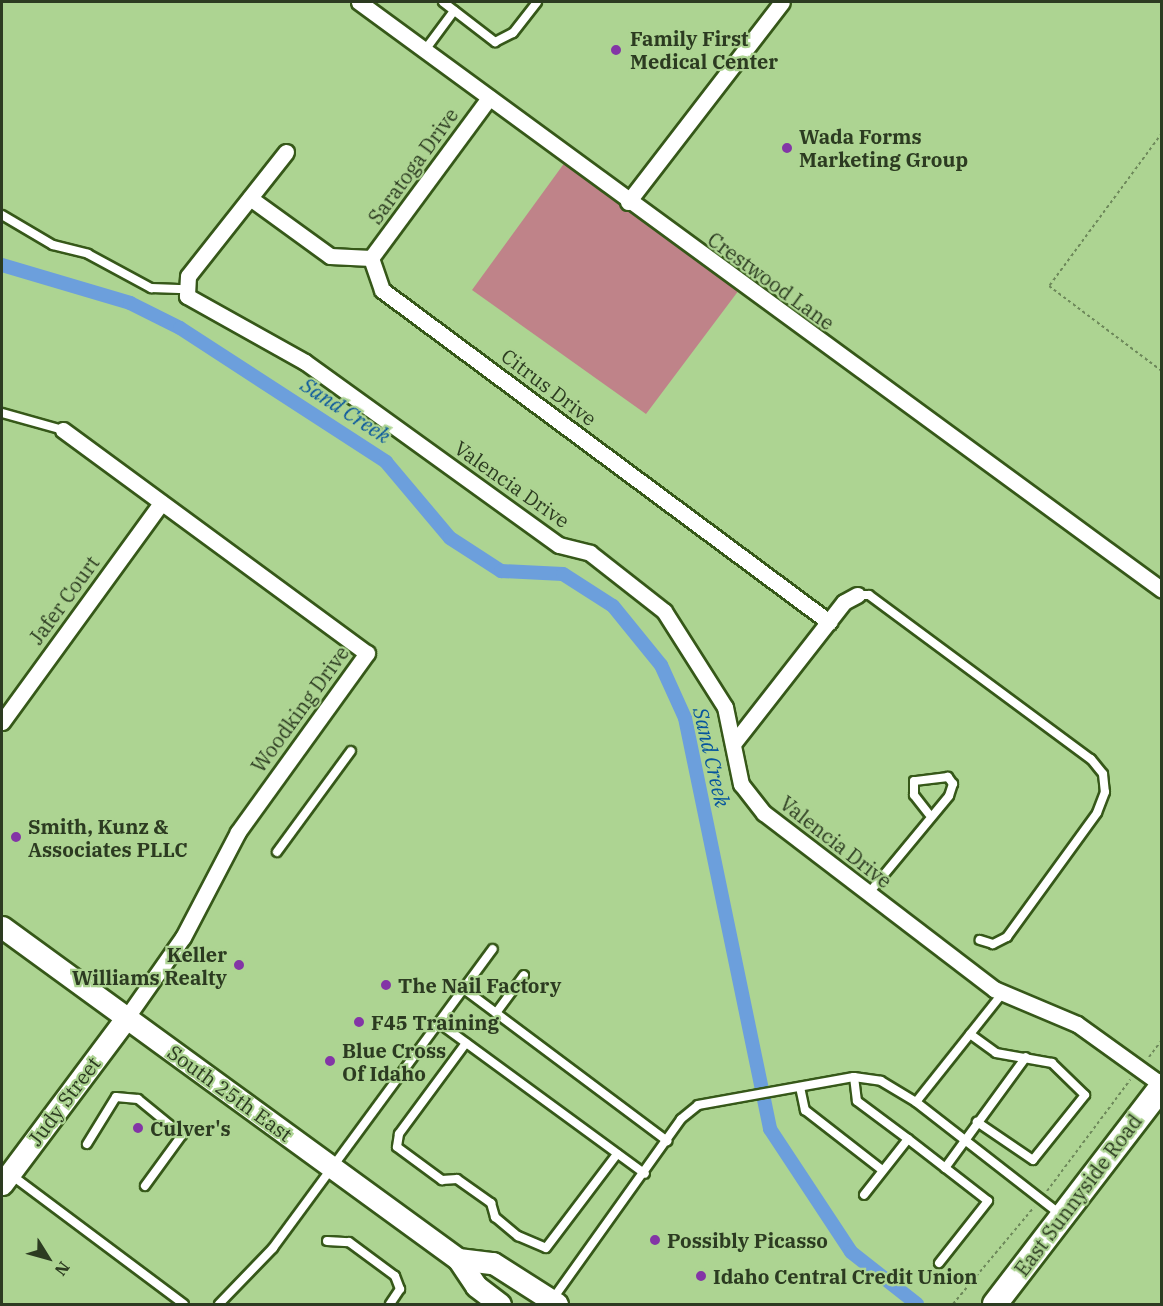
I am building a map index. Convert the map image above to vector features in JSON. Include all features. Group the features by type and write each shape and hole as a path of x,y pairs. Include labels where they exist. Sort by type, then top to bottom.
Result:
{"main road":[{"name":"South 25th East","path":"2,927 458,1258 476,1286 500,1305"},
{"name":"Judy Street","path":"4,1175 127,1017"},
{"name":"East Sunnyside Road","path":"995,1305 1161,1085"},
{"name":"South 25th East","path":"458,1258 493,1263 554,1303"}],"street":[{"name":"Crestwood Lane","path":"359,2 628,202 1161,590"},
{"path":"628,202 782,2"},
{"name":"Saratoga Drive","path":"371,258 489,98"},
{"path":"186,289 188,276 286,152"},
{"path":"250,198 330,256 371,258"},
{"name":"Citrus Drive","path":"371,258 382,290 829,622"},
{"name":"Valencia Drive","path":"186,289 187,297 305,362 559,545 590,553 664,611 725,707 741,784 751,800 868,894 1002,994 1077,1024 1161,1085"},
{"name":"Woodking Drive","path":"63,430 367,652 238,832 183,937 127,1017"},
{"name":"Jafer Court","path":"2,722 161,503"},
{"path":"733,744 829,622 857,595"}],"lane":[{"path":"443,2 495,42 513,33 537,2"},
{"path":"424,51 454,11"},
{"path":"2,215 53,246 88,254 151,288 186,289"},
{"path":"2,413 63,430"},
{"path":"857,595 869,595 1091,759 1103,774 1105,792 1097,813 1007,937 993,944 980,940"},
{"path":"277,852 351,751"},
{"path":"868,894 929,814 952,789 948,777 914,781 914,795 929,814"},
{"path":"219,1305 273,1248 493,950"},
{"path":"496,1013 524,975"},
{"path":"464,989 667,1141"},
{"path":"916,1102 1002,994"},
{"path":"439,1023 645,1174"},
{"path":"970,1034 996,1053 1052,1063 1083,1089 1082,1101 1033,1160 977,1122"},
{"path":"466,1042 396,1141 442,1179 457,1179 491,1203 495,1217 518,1236 546,1248 617,1154"},
{"path":"945,1168 963,1140 1026,1057"},
{"path":"854,1077 857,1101 988,1201 939,1263"},
{"path":"554,1303 667,1141 699,1104 854,1077 881,1081 916,1102 1062,1216"},
{"path":"800,1087 805,1110 882,1170"},
{"path":"87,1144 116,1097 138,1099 182,1135 145,1186"},
{"path":"864,1195 908,1139"},
{"path":"4,1175 184,1305"},
{"path":"327,1240 349,1242 394,1276 400,1289 390,1305"}],"path":[{"path":"1161,133 1049,286 1161,371"},
{"path":"1154,1050 1161,1040"}],"shaded area":[{"path":"568,158 742,286 646,414 472,290"}],"waterway":[{"name":"Sand Creek","path":"2,265 130,303 180,328 386,462 450,538 501,571 563,574 613,606 661,665 685,718 770,1129 851,1252 917,1304"}],"place":[{"name":"Family First Medical Center","path":"616,50"},
{"name":"Wada Forms Marketing Group","path":"787,148"},
{"name":"Smith, Kunz & Associates PLLC","path":"16,837"},
{"name":"Keller Williams Realty","path":"239,965"},
{"name":"The Nail Factory","path":"386,985"},
{"name":"F45 Training","path":"359,1022"},
{"name":"Blue Cross Of Idaho","path":"330,1061"},
{"name":"Culver's","path":"138,1128"},
{"name":"Possibly Picasso","path":"655,1240"},
{"name":"Idaho Central Credit Union","path":"701,1276"}]}
